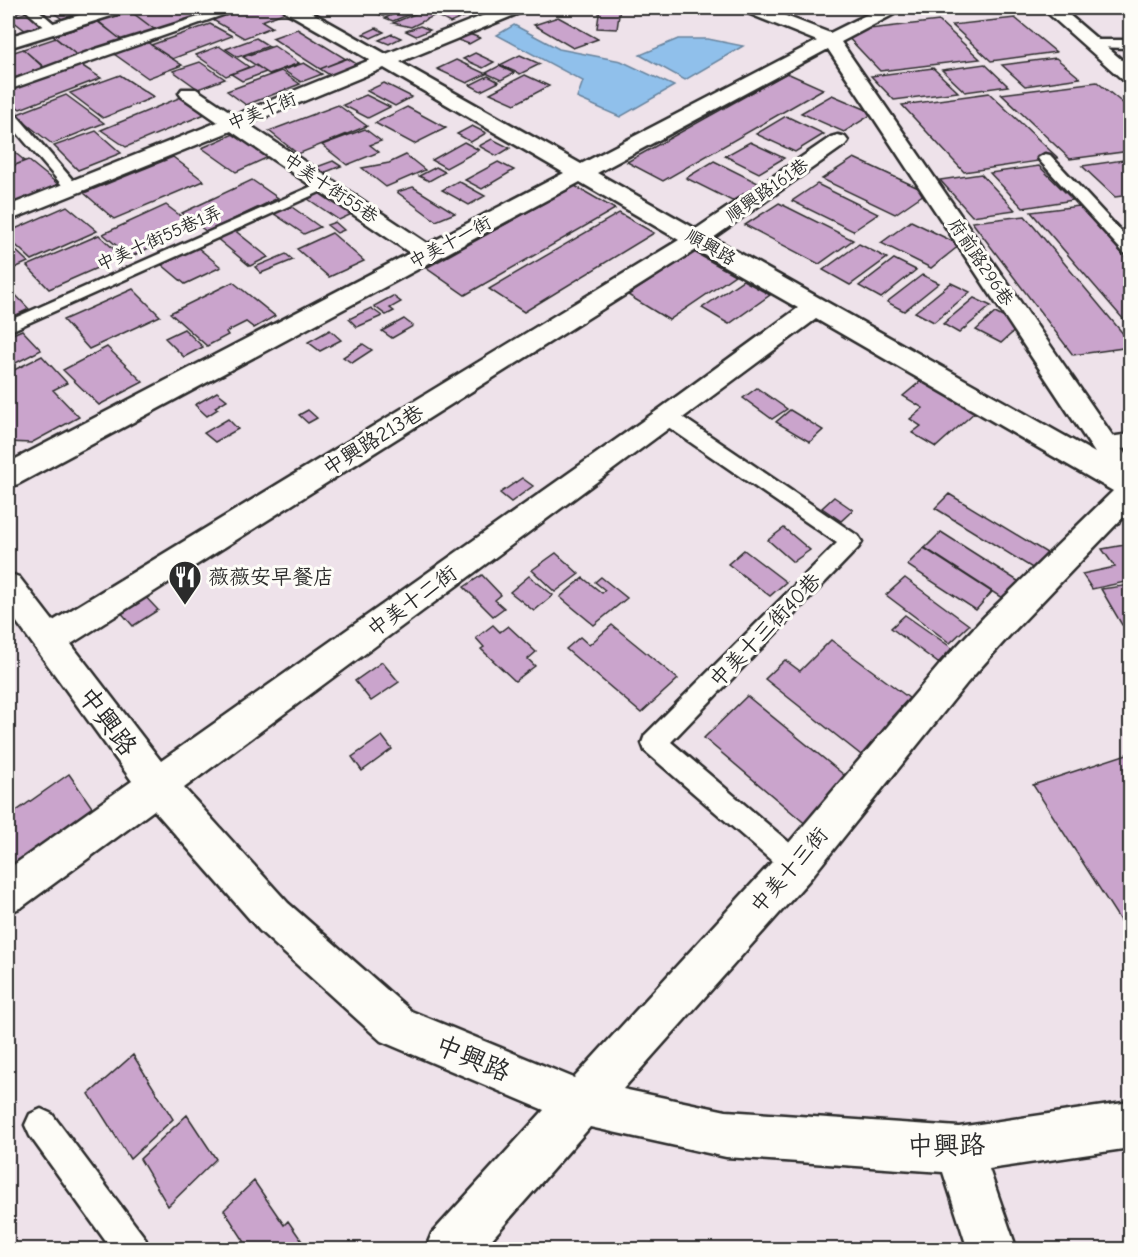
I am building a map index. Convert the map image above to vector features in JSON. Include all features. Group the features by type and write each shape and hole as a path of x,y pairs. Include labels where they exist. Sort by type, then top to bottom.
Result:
{"street":[{"path":"8,43 118,8"},
{"name":"順興路","path":"292,8 1131,485"},
{"name":"中美十街","path":"8,214 516,8"},
{"path":"751,8 831,40"},
{"name":"中美十一街","path":"8,476 892,8"},
{"path":"1051,8 1131,76"},
{"name":"府前路296巷","path":"831,40 1131,485"},
{"name":"中美十街55巷","path":"189,93 427,254"},
{"name":"順興路161巷","path":"697,239 838,141"},
{"name":"中興路213巷","path":"49,641 697,239"},
{"name":"中美十二街","path":"8,893 668,417 816,307"},
{"name":"中美十三街","path":"450,1250 796,865 955,672 1131,492"},
{"name":"中興路","path":"8,586 157,785 274,917 396,1026 581,1103 726,1134 959,1150 1131,1125"},
{"path":"959,1150 993,1250"}],"lane":[{"path":"29,8 53,28"},
{"path":"8,86 97,53 237,8"},
{"path":"1093,44 1131,44"},
{"path":"8,114 72,188"},
{"path":"1045,158 1131,250"},
{"name":"中美十街55巷1弄","path":"8,327 326,184"},
{"name":"中美十三街40巷","path":"668,417 851,542 654,743 796,865"},
{"path":"1103,444 1131,441"},
{"path":"41,1125 133,1250"}],"water":[{"path":"514,25 559,49 621,61 674,86 620,117 577,98 583,81 497,35"},
{"path":"678,39 708,39 743,46 685,80 640,55"}],"building":[{"path":"8,8 23,8 26,10 8,15"},
{"path":"47,8 109,8 65,21"},
{"path":"138,8 221,8 158,32 129,10"},
{"path":"245,8 277,8 286,12 262,21 272,27 244,38 211,19"},
{"path":"384,8 404,8 383,16 373,12"},
{"path":"408,8 424,8 393,21 385,18"},
{"path":"429,8 442,12 411,27 393,23"},
{"path":"468,8 512,8 490,17"},
{"path":"600,8 620,8 617,29 597,28"},
{"path":"130,11 158,32 125,43 98,21"},
{"path":"28,12 44,26 26,31 9,18"},
{"path":"453,12 464,17 450,23 439,17"},
{"path":"558,17 598,39 573,48 534,25"},
{"path":"1015,18 1056,52 991,61 952,25"},
{"path":"939,21 980,59 880,71 843,32"},
{"path":"98,22 123,41 78,56 53,36"},
{"path":"210,24 232,36 172,59 151,45"},
{"path":"420,26 430,30 416,36 406,31"},
{"path":"376,28 384,32 371,38 363,34"},
{"path":"297,29 346,59 320,69 272,38"},
{"path":"392,34 401,38 389,44 379,40"},
{"path":"469,34 480,38 469,44 458,40"},
{"path":"56,38 78,56 44,67 23,49"},
{"path":"256,38 269,46 238,57 226,49"},
{"path":"147,42 182,65 148,78 114,54"},
{"path":"219,46 249,67 226,76 196,55"},
{"path":"274,46 299,63 269,74 243,57"},
{"path":"23,49 44,68 8,80 8,54"},
{"path":"475,53 494,62 483,68 463,59"},
{"path":"520,55 540,64 520,74 500,65"},
{"path":"347,58 363,68 336,79 320,69"},
{"path":"1056,58 1080,78 1025,86 1002,65"},
{"path":"456,60 486,74 467,83 437,69"},
{"path":"200,62 225,79 198,89 173,71"},
{"path":"78,63 101,78 20,109 8,100 8,89"},
{"path":"304,63 322,74 301,82 283,70"},
{"path":"985,64 1008,86 965,92 942,70"},
{"path":"256,65 266,72 242,81 231,74"},
{"path":"499,66 514,73 501,80 486,73"},
{"path":"933,68 958,92 894,100 871,76"},
{"path":"281,71 300,84 246,105 227,91"},
{"path":"787,73 823,89 663,181 627,162"},
{"path":"120,75 154,97 103,118 70,93"},
{"path":"525,75 549,86 515,104 490,93"},
{"path":"488,76 499,82 481,91 470,85"},
{"path":"1097,82 1130,109 1130,151 1070,159 1001,94"},
{"path":"384,83 412,97 395,106 367,91"},
{"path":"989,93 1058,158 964,172 902,105"},
{"path":"66,95 104,123 52,144 15,115"},
{"path":"186,95 212,111 126,147 101,130"},
{"path":"366,95 390,107 368,118 343,105"},
{"path":"832,95 874,113 844,132 801,113"},
{"path":"338,105 367,126 298,154 269,131"},
{"path":"407,107 446,128 414,144 375,123"},
{"path":"786,116 824,134 795,152 756,134"},
{"path":"472,126 486,133 471,142 457,134"},
{"path":"365,129 381,141 370,145 379,152 347,165 322,145"},
{"path":"96,131 121,153 78,170 54,146"},
{"path":"238,132 273,155 236,172 202,148"},
{"path":"492,139 510,148 497,156 479,146"},
{"path":"464,142 479,150 446,168 432,160"},
{"path":"750,142 784,158 759,173 725,156"},
{"path":"8,147 25,161 8,168"},
{"path":"406,155 425,170 386,187 362,168 389,163"},
{"path":"173,157 204,181 114,219 84,193"},
{"path":"854,158 927,192 895,214 822,179"},
{"path":"1130,159 1130,195 1115,197 1082,166"},
{"path":"28,160 59,185 15,204 8,197 8,168"},
{"path":"333,161 341,166 321,174 314,168"},
{"path":"714,161 760,184 732,201 686,178"},
{"path":"498,162 514,170 482,189 465,180"},
{"path":"1039,166 1073,200 1023,208 990,173"},
{"path":"436,167 445,172 429,181 419,176"},
{"path":"981,174 1015,210 972,216 940,180"},
{"path":"252,180 278,198 207,232 182,213"},
{"path":"458,181 485,196 469,205 442,190"},
{"path":"817,184 878,214 853,231 792,201"},
{"path":"575,186 615,209 465,295 426,268"},
{"path":"413,187 455,213 436,221 397,192"},
{"path":"323,189 356,212 339,220 305,197"},
{"path":"779,203 853,240 819,264 745,225"},
{"path":"166,205 194,226 130,257 103,234"},
{"path":"289,205 320,227 304,234 273,213"},
{"path":"67,206 97,231 32,260 8,238 8,232"},
{"path":"1079,206 1130,262 1130,327 1031,212"},
{"path":"619,213 654,233 524,312 489,289"},
{"path":"1025,216 1130,342 1130,347 1073,355 972,222"},
{"path":"911,221 960,245 931,268 881,243"},
{"path":"335,222 344,230 337,233 327,225"},
{"path":"233,229 268,257 250,266 215,237"},
{"path":"332,233 364,261 329,277 297,249"},
{"path":"99,235 122,257 49,289 27,266"},
{"path":"8,243 28,262 8,271"},
{"path":"859,244 887,258 850,285 823,270"},
{"path":"197,247 221,267 185,284 161,264"},
{"path":"694,252 735,275 669,320 628,295"},
{"path":"286,254 293,260 261,273 255,267"},
{"path":"894,259 916,270 881,298 859,286"},
{"path":"922,275 939,283 904,311 887,302"},
{"path":"743,280 770,295 729,324 702,308"},
{"path":"233,282 275,316 254,328 246,322 226,332 228,335 207,346 170,313"},
{"path":"951,283 970,292 934,322 915,312"},
{"path":"8,287 29,309 8,319"},
{"path":"133,289 160,316 89,349 63,320"},
{"path":"393,296 401,302 390,308 394,311 386,315 374,306"},
{"path":"974,298 991,306 959,333 943,324"},
{"path":"371,308 382,316 357,327 349,319"},
{"path":"995,313 1020,326 1001,343 976,330"},
{"path":"404,319 413,326 392,338 382,331"},
{"path":"184,329 203,347 184,357 165,338"},
{"path":"22,330 41,350 8,367 8,336"},
{"path":"330,330 341,340 320,351 308,342"},
{"path":"363,344 372,350 352,363 343,357"},
{"path":"107,347 143,382 99,405 63,370"},
{"path":"42,356 67,383 53,390 79,417 31,443 8,442 8,373"},
{"path":"921,381 975,412 936,447 912,433 921,426 910,419 923,408 903,396"},
{"path":"757,388 787,409 772,419 743,398"},
{"path":"217,392 227,400 215,407 218,409 207,416 195,405"},
{"path":"308,410 317,418 308,423 299,415"},
{"path":"790,410 823,430 810,442 776,422"},
{"path":"228,419 238,429 215,442 204,433"},
{"path":"522,478 533,486 511,502 500,493"},
{"path":"949,494 1047,553 1034,569 935,508"},
{"path":"834,497 853,510 841,521 822,508"},
{"path":"784,528 810,550 793,562 768,540"},
{"path":"941,532 1021,583 1005,600 925,548"},
{"path":"1130,544 1130,581 1092,589 1082,574 1115,567 1102,549"},
{"path":"924,548 992,592 976,610 907,565"},
{"path":"744,550 786,582 770,596 728,564"},
{"path":"556,553 579,574 555,592 532,570"},
{"path":"482,575 501,595 495,600 504,608 493,616 464,587"},
{"path":"529,576 553,595 534,611 510,592"},
{"path":"601,577 627,598 594,625 560,597 583,578 602,593 605,590 595,582"},
{"path":"905,578 969,625 950,643 886,595"},
{"path":"1130,585 1130,624 1122,625 1101,589"},
{"path":"142,593 158,610 133,626 118,609"},
{"path":"905,615 952,648 938,663 891,628"},
{"path":"493,625 500,632 508,626 536,652 528,659 535,666 515,681 481,649 484,647 476,638"},
{"path":"612,625 678,679 641,713 566,649 580,637 589,645"},
{"path":"831,640 909,698 887,722 890,724 878,737 882,740 865,758 765,679 785,660 800,671"},
{"path":"382,662 399,682 371,701 355,681"},
{"path":"747,696 849,779 808,826 704,738"},
{"path":"382,736 392,749 362,771 352,757"},
{"path":"1130,753 1130,936 1033,785"},
{"path":"69,774 98,816 8,881 8,817"},
{"path":"133,1055 173,1119 130,1159 89,1094"},
{"path":"187,1115 216,1159 168,1206 140,1159"},
{"path":"254,1181 284,1225 288,1221 308,1250 246,1250 248,1247 224,1210"}],"place":[{"name":"薇薇安早餐店","path":"185,606"}]}
